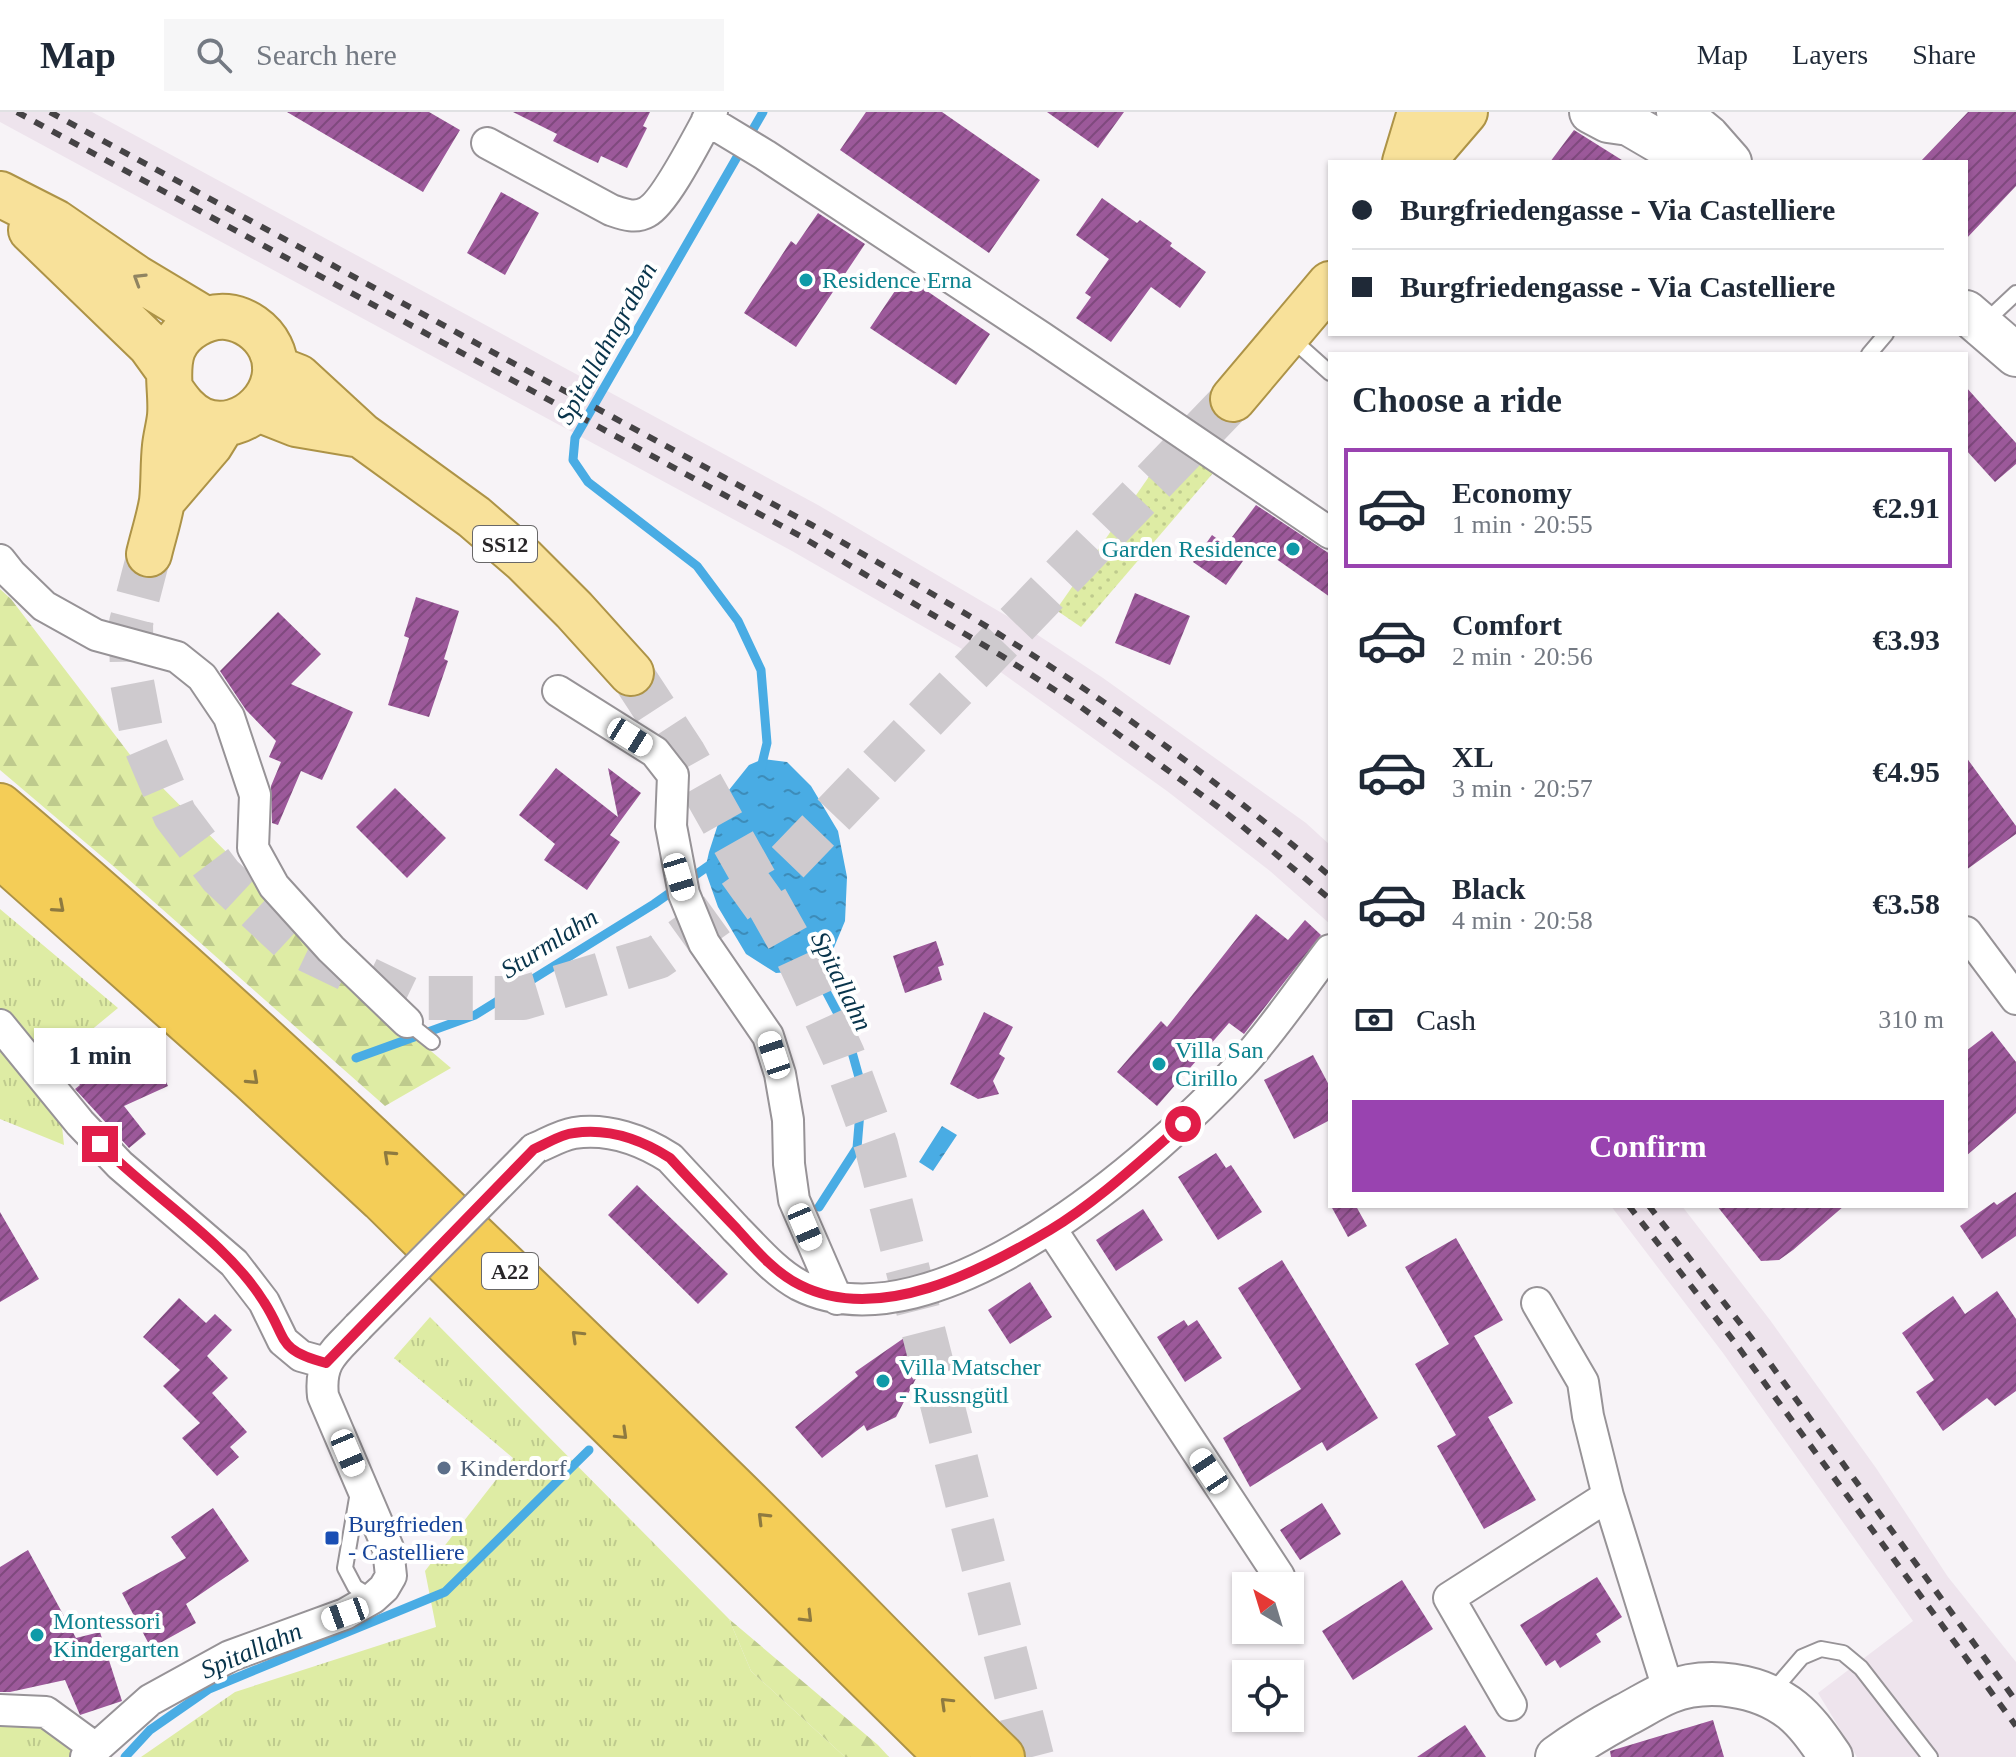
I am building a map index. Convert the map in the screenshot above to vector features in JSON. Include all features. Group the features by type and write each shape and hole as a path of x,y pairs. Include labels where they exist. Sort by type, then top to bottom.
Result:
{"highway":[{"name":"A22","path":"0,806 233,1008 442,1205 725,1479 1002,1757"},
{"name":"A22","path":"0,855 382,1199 948,1757"}],"main road":[{"path":"1406,160 1420,112"},
{"path":"1424,160 1465,112"},
{"path":"0,194 55,222 135,277 205,319"},
{"name":"SS12","path":"0,201 150,345 183,408 201,420 240,416 361,435"},
{"path":"1233,399 1328,286"},
{"path":"149,554 162,501 173,348 186,330 205,319 225,317 244,321 260,332 271,349 275,368 271,390 210,445 162,501"},
{"name":"SS12","path":"275,368 298,377 361,435 474,517 524,560 631,673"}],"street":[{"path":"1678,112 1708,137 1728,160"},
{"path":"487,143 611,210 629,216 648,212 666,191 709,116 1328,532"},
{"path":"1623,116 1691,160"},
{"path":"1974,318 2016,355"},
{"path":"1215,454 1241,446 1328,508"},
{"path":"0,560 44,606 96,635 177,657 202,677 229,717 255,795 253,848 274,886 331,949 410,1024"},
{"path":"558,691 655,752 673,775 671,826 682,886 704,943 768,1036 780,1074 788,1120 794,1200 837,1299"},
{"path":"1968,935 2016,999"},
{"path":"0,1710 46,1712 90,1752 150,1700 230,1656 345,1614 384,1588 391,1576 388,1548 323,1396 321,1377 326,1363 358,1327 534,1149 572,1133 606,1132 651,1146 670,1158 764,1258 798,1285 837,1299 889,1298 956,1278 1051,1229 1113,1183 1183,1124 1243,1062 1328,953"},
{"path":"0,1025 80,1123 120,1165 234,1263 264,1302 283,1341 301,1356 326,1363"},
{"path":"1051,1229 1276,1572"},
{"path":"1537,1303 1583,1382 1608,1496 1669,1692"},
{"path":"1511,1705 1449,1598 1608,1496"},
{"path":"1557,1757 1578,1742 1669,1692 1695,1685 1720,1684 1769,1696 1792,1710 1811,1728 1831,1757"}],"lane":[{"path":"1974,318 2016,293"},
{"path":"1288,336 1328,371"},
{"path":"1871,352 1884,336"},
{"path":"410,1024 432,1042"},
{"path":"360,1482 345,1568 355,1587 373,1598"},
{"path":"1769,1696 1802,1657 1821,1649 1843,1653 1861,1668 1930,1757"}],"shaded area":[{"path":"0,112 92,112 818,505 1024,626 1103,678 1306,823 1328,843 1328,922 1270,871 1167,791 995,668 792,551 0,122"},
{"path":"1613,1208 1684,1208 1770,1320 1876,1468 1948,1577 2016,1662 2016,1757 1857,1757 1818,1693 1913,1621 1723,1353"}],"green space":[{"path":"1178,435 1220,465 1081,627 1056,610"},
{"path":"0,589 11,599 131,756 386,1013 451,1068 385,1106 0,770"},
{"path":"0,909 118,1008 55,1060 64,1145 0,1119"},
{"path":"430,1317 729,1619 751,1671 845,1757 141,1757 235,1692 436,1627 425,1571 513,1458 394,1358"},
{"path":"729,1619 889,1757 845,1757 751,1671"},
{"path":"0,1719 43,1721 86,1757 0,1757"}],"water":[{"path":"763,759 787,762 811,786 838,831 847,877 845,921 825,969 776,973 746,954 718,907 705,870 729,790 749,765"},
{"path":"942,1126 957,1135 933,1171 919,1162"}],"building":[{"path":"287,112 429,112 460,130 423,192"},
{"path":"513,112 650,112 643,126 647,128 627,168 601,156 598,163 581,155 553,141 557,134"},
{"path":"866,112 942,112 1040,180 989,253 840,150"},
{"path":"1047,112 1124,112 1098,148"},
{"path":"1968,112 2016,112 2016,186 1968,237 1968,160 1922,160"},
{"path":"1574,130 1622,160 1552,160"},
{"path":"501,192 539,213 505,275 467,253"},
{"path":"1102,198 1137,223 1140,220 1206,272 1180,308 1151,287 1111,342 1076,318 1091,297 1085,293 1109,259 1076,235"},
{"name":"Residence Erna","path":"818,213 865,244 796,347 744,313 791,241 796,245"},
{"name":"Residence Erna","path":"905,276 990,334 956,385 870,328"},
{"path":"1968,389 2016,443 2016,464 1995,482 1968,452"},
{"name":"Garden Residence","path":"1256,505 1328,553 1328,596 1255,544 1226,585 1193,562 1212,535 1226,545"},
{"path":"1135,593 1190,616 1170,665 1115,643"},
{"path":"416,597 459,611 444,659 448,661 429,717 388,705 409,638 404,636"},
{"path":"278,612 321,654 291,684 353,712 322,780 301,771 278,825 272,823 271,786 281,762 269,757 276,741 246,710 220,671"},
{"path":"1968,760 2016,826 2016,834 1968,869"},
{"path":"556,768 618,817 608,768 641,793 610,835 620,842 587,890 544,860 555,844 519,815"},
{"path":"395,788 446,838 407,878 356,827"},
{"path":"1256,914 1288,940 1305,920 1321,935 1244,1034 1229,1023 1157,1106 1117,1072 1161,1021 1167,1027"},
{"path":"936,941 944,965 938,967 942,980 905,993 893,956"},
{"path":"984,1012 1013,1027 999,1054 1005,1058 993,1081 999,1094 978,1099 950,1084"},
{"path":"1992,1031 2016,1062 2016,1113 1968,1154 1968,1049"},
{"path":"150,1050 168,1086 124,1106 146,1134 129,1148 75,1089 80,1085 72,1074 104,1055 111,1067"},
{"path":"1313,1055 1328,1083 1328,1121 1294,1139 1264,1080"},
{"path":"1216,1153 1226,1168 1231,1165 1262,1212 1218,1240 1178,1177"},
{"path":"637,1185 728,1274 698,1304 608,1215"},
{"path":"2016,1192 2016,1236 1982,1259 1960,1226 1994,1202 1997,1205"},
{"path":"1332,1208 1357,1208 1367,1226 1348,1237"},
{"path":"1719,1208 1842,1208 1779,1260 1761,1261"},
{"path":"1143,1209 1163,1240 1116,1271 1096,1240"},
{"path":"0,1212 39,1279 0,1302"},
{"path":"1456,1238 1503,1320 1474,1336 1513,1403 1488,1417 1536,1500 1484,1529 1437,1446 1456,1435 1415,1364 1449,1344 1405,1267"},
{"path":"1282,1260 1378,1418 1327,1451 1322,1442 1250,1487 1223,1438 1301,1389 1238,1288"},
{"path":"1030,1282 1052,1317 1010,1344 988,1310"},
{"path":"1997,1291 2016,1319 2016,1391 1995,1406 1987,1398 1943,1431 1916,1392 1934,1380 1902,1333 1953,1296 1965,1314"},
{"path":"179,1298 206,1323 215,1314 232,1330 207,1356 228,1378 212,1393 247,1432 230,1447 239,1457 217,1476 182,1438 200,1423 163,1386 180,1370 143,1337"},
{"path":"1184,1320 1188,1326 1197,1320 1222,1358 1185,1382 1157,1337"},
{"name":"Villa Matscher - Russngütl","path":"904,1338 925,1361 896,1417 867,1431 864,1425 822,1458 795,1427 858,1376 855,1372"},
{"path":"1322,1503 1341,1534 1300,1560 1280,1530"},
{"path":"213,1508 249,1561 186,1604 196,1623 151,1648 122,1593 186,1558 171,1537"},
{"name":"Montessori Kindergarten","path":"28,1550 76,1638 100,1632 122,1701 80,1715 65,1680 0,1692 0,1567"},
{"path":"1597,1577 1622,1617 1596,1634 1601,1642 1560,1668 1555,1660 1546,1666 1520,1625"},
{"path":"1402,1580 1433,1629 1353,1680 1322,1631"},
{"path":"1713,1720 1724,1757 1611,1757 1610,1751"},
{"path":"1465,1725 1486,1757 1417,1757"}],"waterway":[{"name":"Spitallahngraben","path":"761,768 767,743 761,670 738,621 697,566 588,482 573,460 575,438 763,112"},
{"name":"Sturmlahn","path":"356,1058 475,1015 654,904 714,862"},
{"name":"Spitallahn","path":"810,961 845,1027 862,1088 857,1148 819,1207"},
{"name":"Spitallahn","path":"125,1757 150,1730 209,1689 445,1592 589,1450"}],"tunnel":[{"path":"149,554 131,623 132,682 143,740 175,815 221,876 293,943 407,998 523,998 658,957 784,866 1233,399"},
{"path":"631,673 684,754 795,951 843,1055 876,1145 1032,1757"}],"railway":[{"path":"17,112 802,537 1002,656 1081,707 1225,812 1328,897"},
{"path":"50,112 810,524 961,611 1052,667 1134,723 1254,813 1328,874"},
{"path":"1631,1208 1736,1344 2016,1726"},
{"path":"1651,1208 1750,1336 2016,1701"}],"place":[{"name":"Residence Erna","path":"806,280"},
{"name":"Garden Residence","path":"1293,549"},
{"name":"Villa San Cirillo","path":"1159,1064"},
{"name":"Villa Matscher - Russngütl","path":"883,1381"},
{"name":"Kinderdorf","path":"444,1468"},
{"name":"Burgfrieden - Castelliere","path":"332,1538"},
{"name":"Montessori Kindergarten","path":"37,1635"}],"route":[{"path":"100,1144 120,1165 234,1263 264,1302 283,1341 301,1356 326,1363 534,1149 572,1133 606,1132 651,1146 670,1158 764,1258 798,1285 837,1299 863,1299 889,1298 956,1278 1051,1229 1113,1183 1183,1124"}]}
